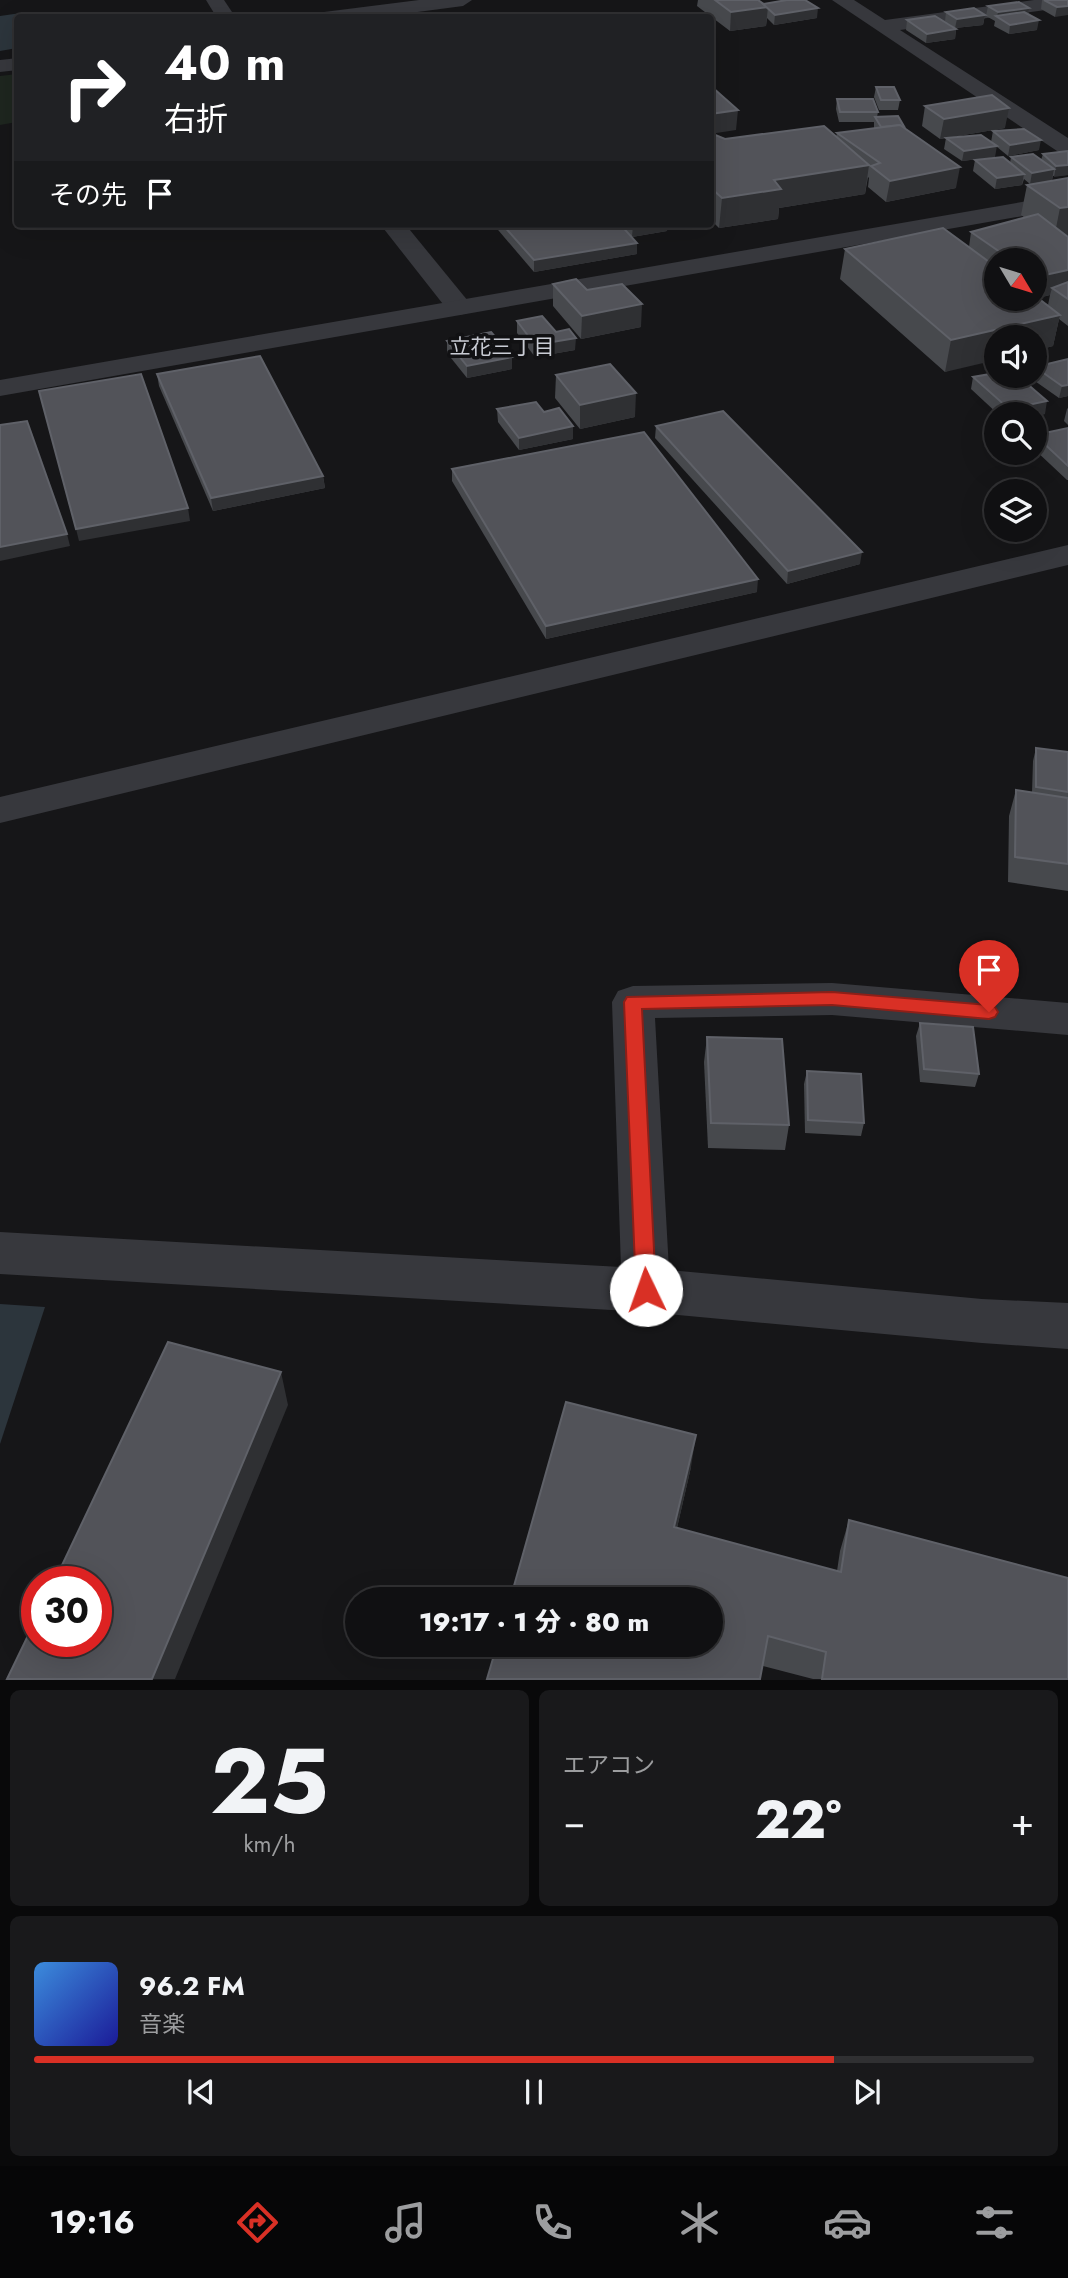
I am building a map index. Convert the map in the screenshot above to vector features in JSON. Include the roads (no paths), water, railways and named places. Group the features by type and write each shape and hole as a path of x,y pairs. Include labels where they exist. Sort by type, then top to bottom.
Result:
{"street":[{"path":"355,14 463,0"},
{"path":"841,0 1068,148"},
{"path":"883,27 1068,1"},
{"path":"0,388 1068,201"},
{"path":"394,228 459,307"},
{"path":"0,810 1068,555"},
{"path":"646,1290 633,1002 832,999 1068,1019"},
{"path":"0,1253 646,1290 982,1321 1068,1326"}],"district":[{"name":"立花三丁目","path":"502,347"}]}
